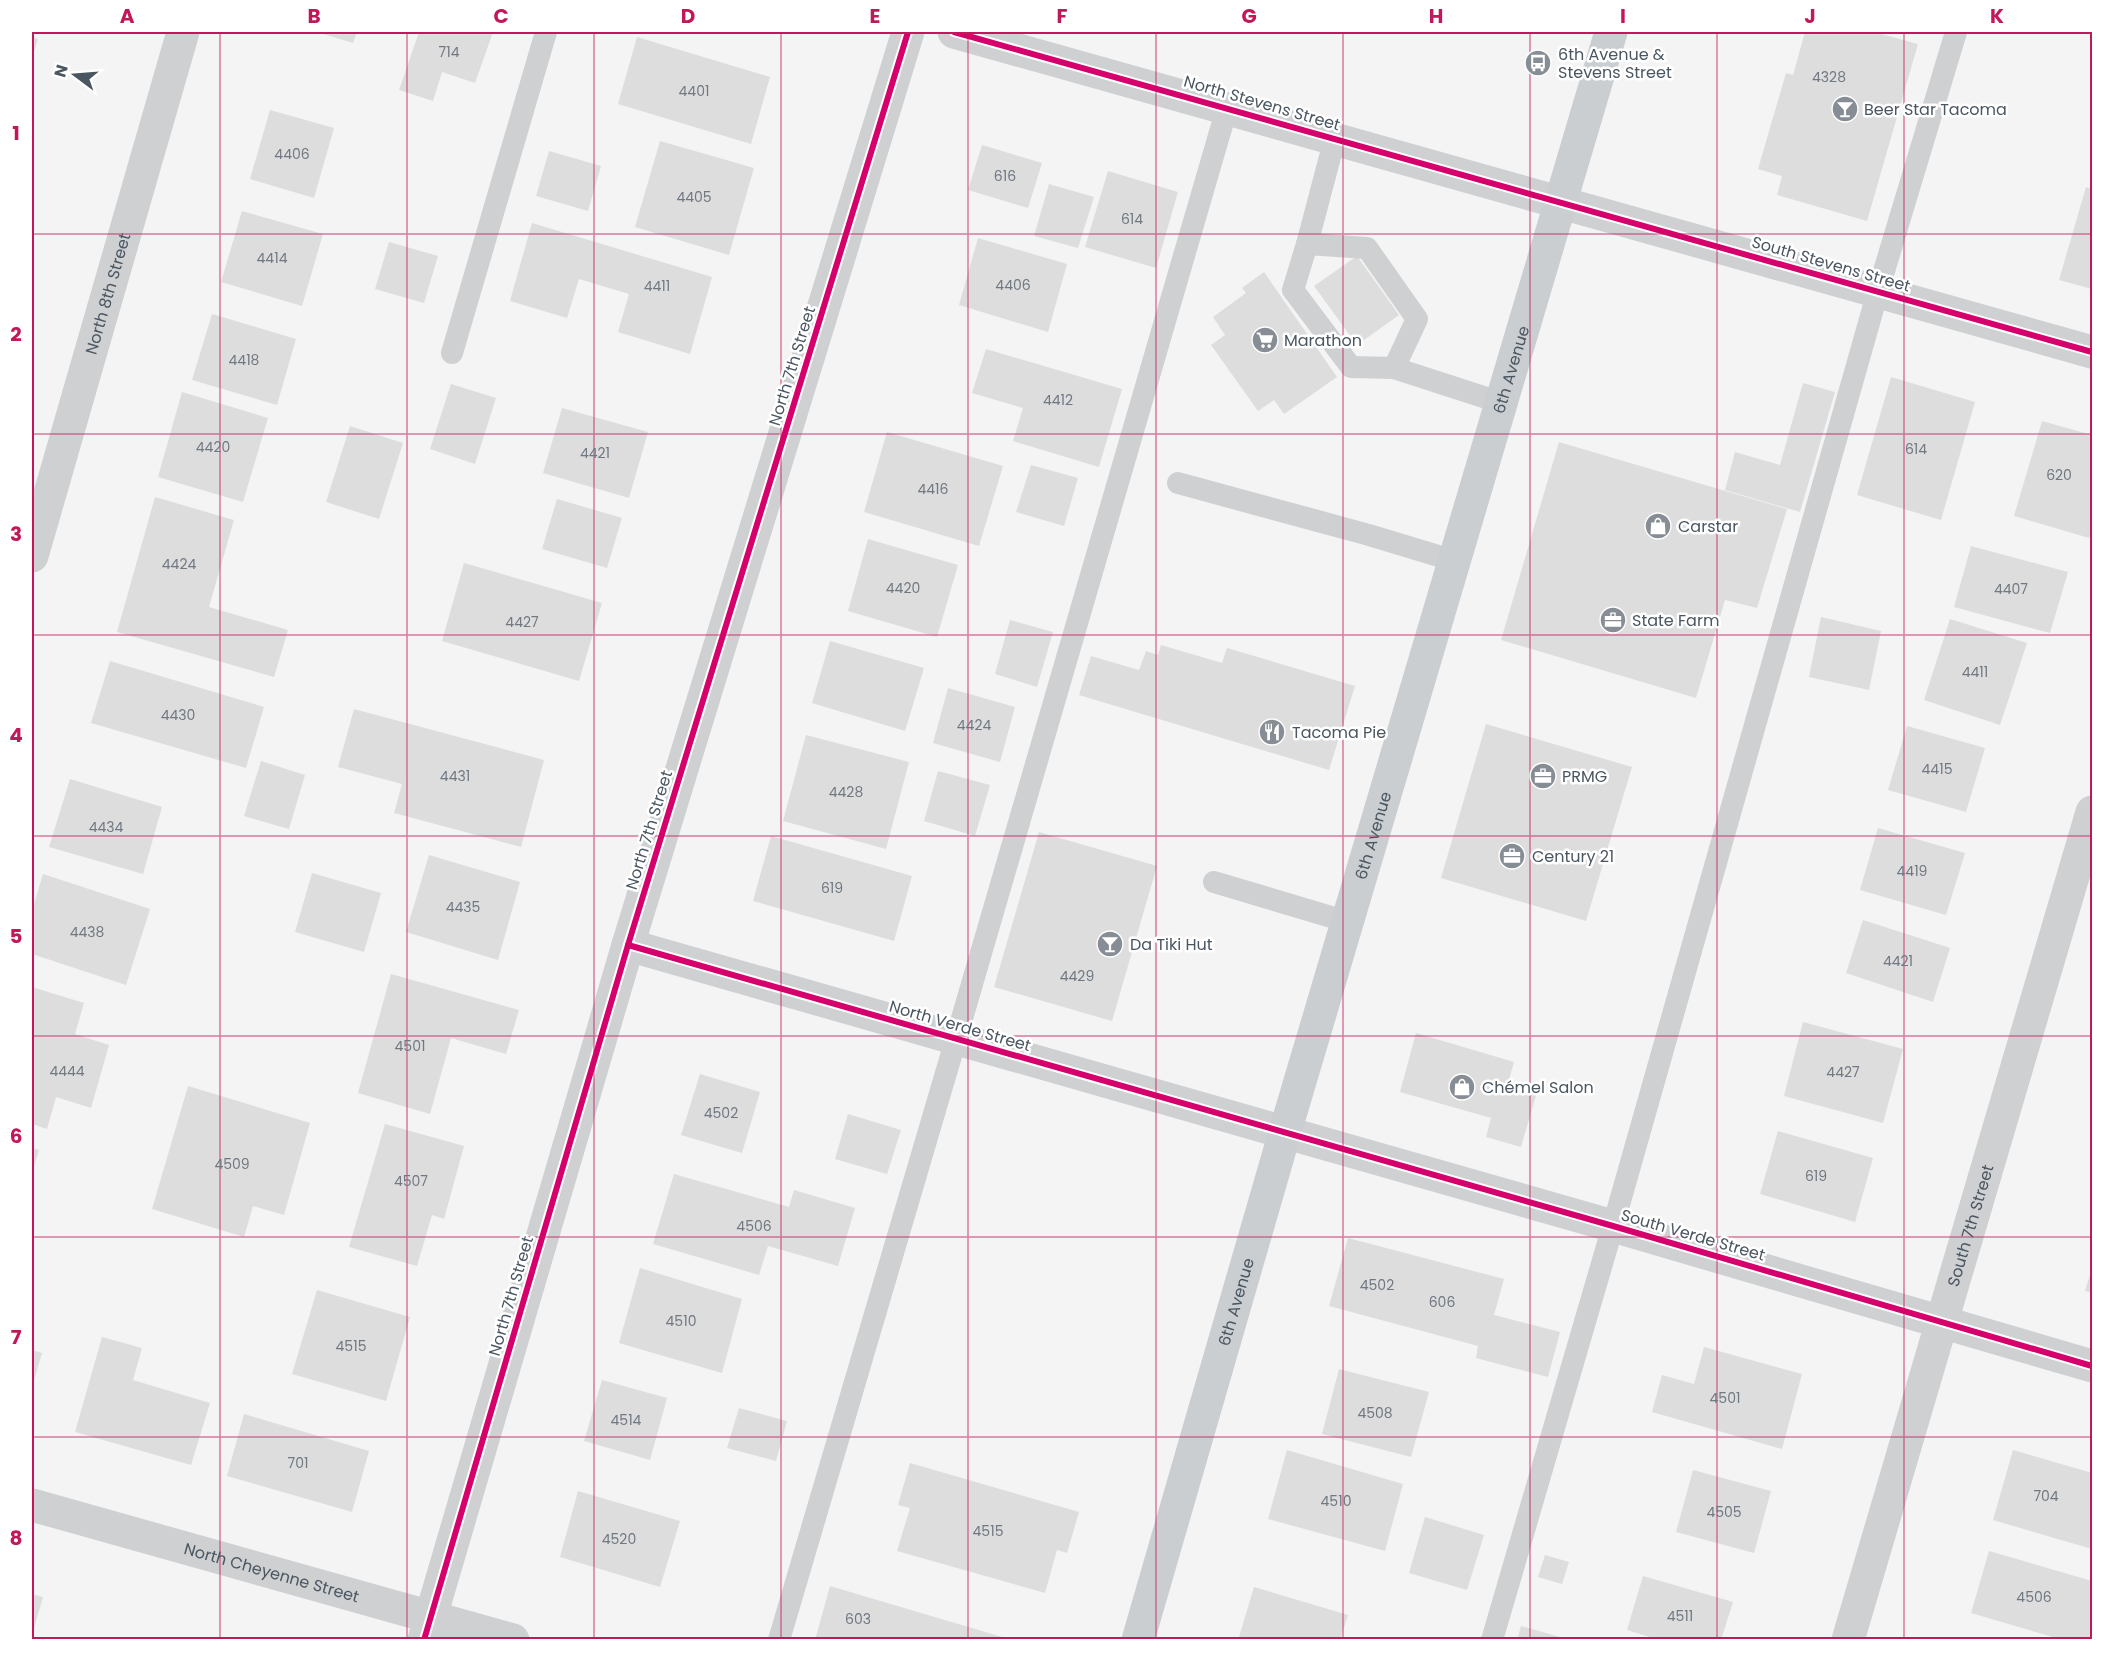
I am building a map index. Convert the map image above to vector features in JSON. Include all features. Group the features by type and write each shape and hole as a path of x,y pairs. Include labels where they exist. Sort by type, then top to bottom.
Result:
{"main road":[{"name":"6th Avenue","path":"1138,1640 1285,1132 1611,32"}],"street":[{"name":"North 8th Street","path":"32,556 183,32"},
{"name":"North 7th Street","path":"427,1628 628,945 908,32"},
{"name":"North Stevens Street","path":"954,32 1021,40 1227,108 1562,201"},
{"name":"South Stevens Street","path":"1562,201 2092,352"},
{"name":"South 7th Street","path":"1848,1640 2092,813"},
{"name":"North Verde Street","path":"628,945 1285,1132"},
{"name":"South Verde Street","path":"1285,1132 2092,1366"},
{"name":"North Cheyenne Street","path":"32,1505 427,1628 513,1640"}],"lane":[{"path":"452,353 546,32"},
{"path":"1492,1640 1613,1226 1878,291 1956,32"},
{"path":"779,1640 1227,108"},
{"path":"1335,138 1293,290 1351,367 1394,368 1502,403"},
{"path":"1307,244 1367,248 1417,319 1394,368"},
{"path":"1178,483 1455,561"},
{"path":"1214,882 1348,921"}],"building":[{"path":"317,32 357,32 353,43"},
{"path":"419,32 493,32 475,83 442,72 433,101 399,90"},
{"path":"1805,32 1874,32 1918,44 1867,221 1777,195 1782,176 1758,169 1786,73 1793,75"},
{"path":"32,37 38,39 32,58"},
{"path":"637,37 770,77 751,144 618,104"},
{"path":"270,110 334,128 314,198 250,179"},
{"path":"660,141 754,168 729,255 635,227"},
{"path":"982,145 1042,163 1028,208 968,190"},
{"path":"549,151 601,166 588,211 536,196"},
{"path":"1108,171 1178,192 1156,268 1085,247"},
{"path":"1049,184 1094,197 1078,248 1034,236"},
{"path":"2086,187 2092,189 2092,289 2059,280"},
{"path":"242,211 323,234 302,306 221,282"},
{"path":"532,223 712,277 690,354 618,332 629,294 579,279 567,318 510,301"},
{"path":"978,238 1067,264 1048,332 959,305"},
{"path":"389,242 438,256 424,303 375,289"},
{"name":"Marathon","path":"1357,256 1399,315 1357,345 1314,286"},
{"name":"Marathon","path":"1264,272 1337,377 1284,414 1274,400 1258,411 1211,345 1225,335 1213,317 1246,293 1242,288"},
{"path":"212,314 296,339 277,405 192,380"},
{"path":"986,349 1122,389 1099,467 1013,441 1023,408 972,393"},
{"path":"1891,377 1975,402 1941,520 1857,495"},
{"path":"1803,383 1835,392 1800,512 1725,490 1735,452 1780,465"},
{"path":"451,384 496,398 475,464 430,449"},
{"path":"182,392 268,418 243,502 158,477"},
{"path":"562,408 648,432 629,498 543,473"},
{"path":"2042,421 2092,435 2092,527 2089,538 2014,516"},
{"path":"350,426 403,443 379,519 326,502"},
{"path":"887,432 1003,466 979,546 864,512"},
{"path":"1559,442 1787,509 1757,608 1725,600 1696,698 1501,640"},
{"path":"1031,465 1078,478 1064,526 1016,512"},
{"path":"155,497 234,520 209,607 288,630 274,677 117,632"},
{"path":"557,499 622,518 607,568 542,549"},
{"path":"868,539 958,565 937,637 848,611"},
{"path":"1971,546 2068,572 2050,633 1954,607"},
{"path":"464,563 602,603 579,681 442,641"},
{"path":"1821,617 1881,631 1869,690 1809,677"},
{"path":"1950,619 2027,643 2000,725 1924,700"},
{"path":"1010,620 1053,632 1037,687 995,674"},
{"path":"830,641 924,668 905,731 812,703"},
{"name":"Tacoma Pie","path":"1161,645 1222,663 1227,648 1355,686 1329,770 1079,695 1091,656 1139,670 1146,651 1158,655"},
{"path":"110,661 264,707 246,768 91,723"},
{"path":"948,688 1015,707 1000,762 933,743"},
{"path":"354,709 544,760 521,847 394,813 402,784 338,767"},
{"path":"1486,724 1632,767 1586,921 1441,878"},
{"path":"1907,726 1985,748 1966,812 1888,790"},
{"path":"806,735 909,762 886,849 783,821"},
{"path":"261,761 305,775 289,829 244,816"},
{"path":"938,771 990,785 975,836 924,821"},
{"path":"70,779 162,807 143,874 49,847"},
{"path":"1878,828 1965,853 1946,915 1860,890"},
{"path":"1039,832 1157,866 1112,1021 994,987"},
{"path":"771,836 912,876 894,941 753,901"},
{"path":"429,855 520,882 498,960 406,932"},
{"path":"312,873 381,893 364,952 295,932"},
{"path":"43,874 150,909 126,985 32,954 32,911"},
{"path":"1863,920 1950,948 1933,1002 1846,973"},
{"path":"391,974 519,1010 506,1054 451,1038 430,1114 358,1093"},
{"path":"32,987 84,1003 75,1034 109,1045 91,1108 56,1097 47,1129 32,1124"},
{"path":"1803,1022 1903,1049 1883,1123 1784,1096"},
{"name":"Chémel Salon","path":"1416,1033 1514,1062 1508,1083 1537,1092 1521,1147 1486,1137 1491,1118 1400,1092"},
{"path":"700,1074 760,1092 742,1153 681,1135"},
{"path":"188,1086 310,1123 284,1215 253,1206 244,1237 152,1209"},
{"path":"848,1114 901,1130 887,1174 835,1159"},
{"path":"385,1124 464,1146 444,1219 432,1215 417,1266 349,1247"},
{"path":"1778,1131 1873,1158 1855,1222 1760,1194"},
{"path":"32,1148 39,1150 32,1173"},
{"path":"674,1174 789,1207 794,1190 855,1208 838,1266 768,1246 759,1275 653,1244"},
{"path":"1348,1238 1504,1279 1494,1315 1560,1332 1548,1377 1476,1358 1478,1346 1329,1306"},
{"path":"640,1268 742,1299 722,1373 619,1343"},
{"path":"2092,1268 2092,1293 2085,1291"},
{"path":"317,1290 410,1317 386,1401 292,1374"},
{"path":"102,1337 142,1348 133,1380 210,1403 191,1465 75,1432"},
{"path":"1704,1347 1802,1374 1782,1449 1652,1412 1662,1375 1694,1384"},
{"path":"32,1350 42,1353 32,1387"},
{"path":"1339,1369 1429,1392 1411,1457 1322,1434"},
{"path":"602,1380 667,1398 650,1460 584,1441"},
{"path":"739,1408 787,1421 776,1461 727,1448"},
{"path":"244,1414 369,1451 352,1512 227,1476"},
{"path":"1287,1450 1403,1484 1385,1551 1268,1519"},
{"path":"2013,1450 2092,1473 2092,1549 1993,1520"},
{"path":"910,1463 1079,1512 1067,1553 1057,1550 1045,1593 897,1551 910,1508 898,1505"},
{"path":"1693,1470 1771,1491 1754,1553 1676,1532"},
{"path":"578,1491 680,1521 660,1587 560,1557"},
{"path":"1425,1517 1484,1535 1467,1590 1409,1573"},
{"path":"1989,1551 2092,1581 2090,1640 2063,1640 1971,1613"},
{"path":"1545,1555 1569,1562 1562,1584 1538,1577"},
{"path":"1643,1576 1733,1602 1721,1640 1659,1640 1627,1630"},
{"path":"830,1586 1009,1639 1009,1640 815,1640"},
{"path":"1254,1587 1348,1615 1340,1640 1248,1640 1239,1637"},
{"path":"32,1594 43,1597 32,1635"},
{"path":"1521,1626 1567,1639 1567,1640 1517,1640"}],"cycle path":[{"path":"424,1640 628,945 908,32"},
{"path":"954,32 2092,352"},
{"path":"628,945 1613,1226 2092,1366"}],"place":[{"name":"6th Avenue & Stevens Street","path":"1538,63"},
{"name":"Beer Star Tacoma","path":"1845,109"},
{"name":"Marathon","path":"1265,340"},
{"name":"Carstar","path":"1658,526"},
{"name":"State Farm","path":"1613,620"},
{"name":"Tacoma Pie","path":"1272,732"},
{"name":"PRMG","path":"1543,776"},
{"name":"Century 21","path":"1512,856"},
{"name":"Da Tiki Hut","path":"1110,944"},
{"name":"Chémel Salon","path":"1462,1087"}]}
